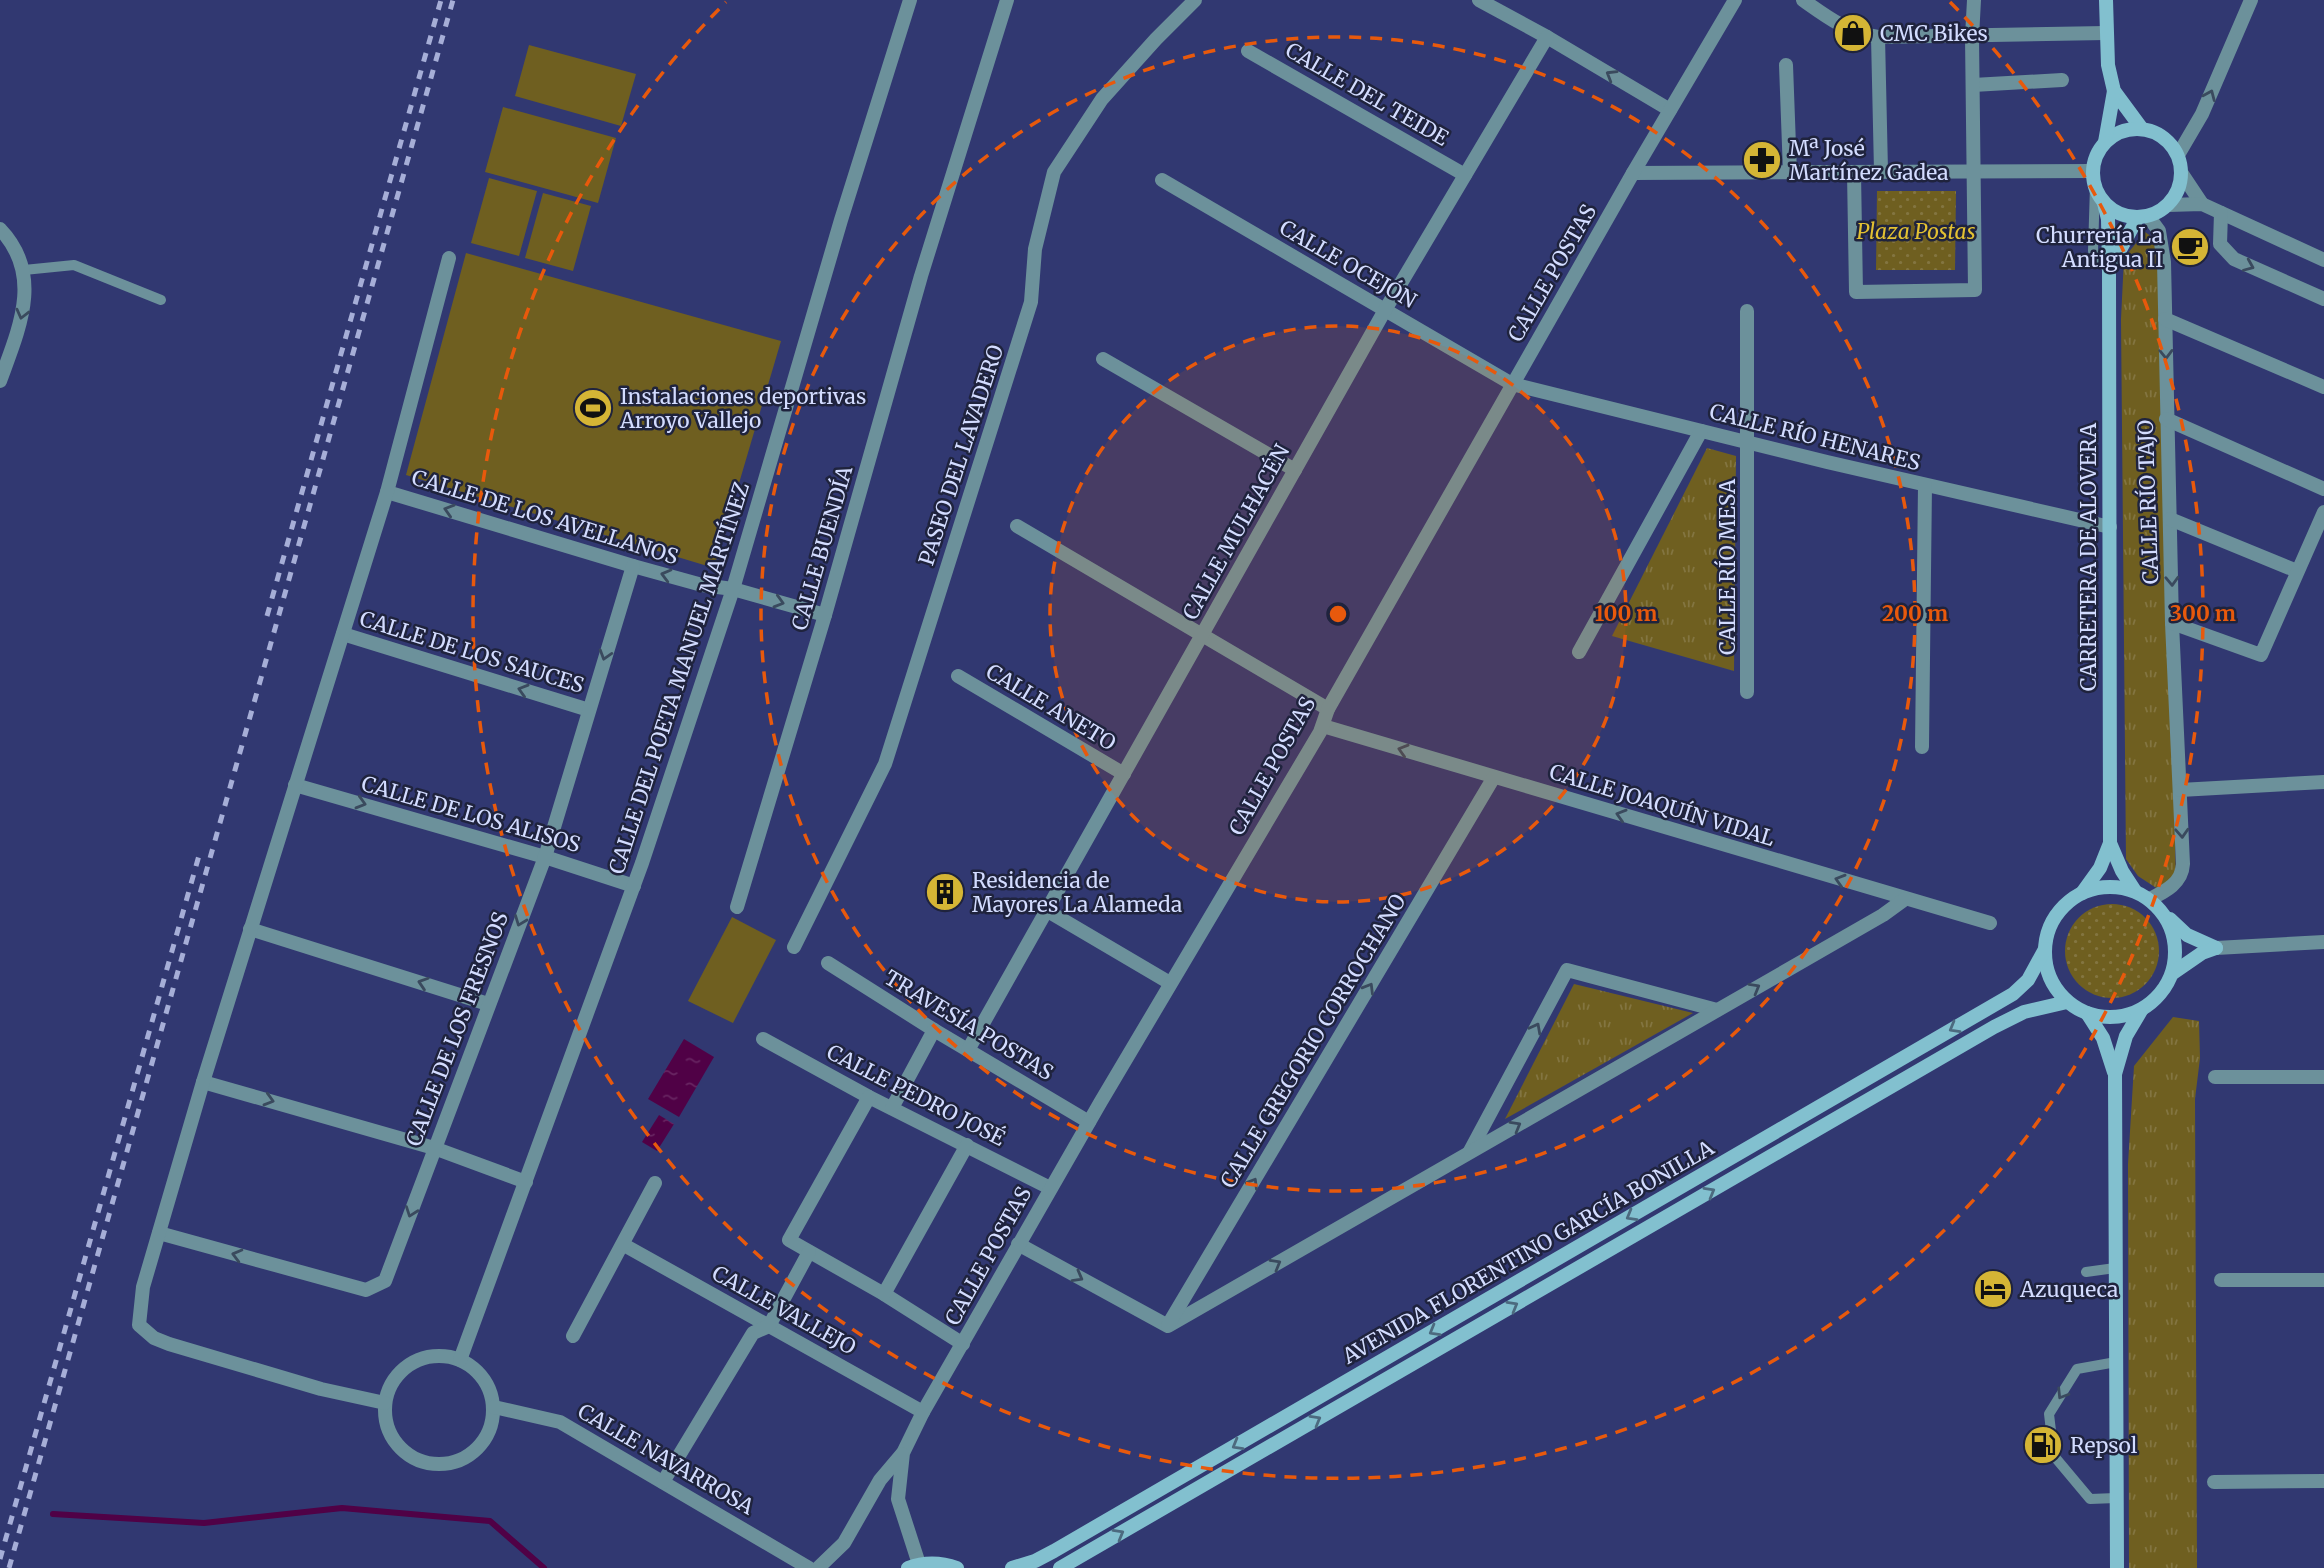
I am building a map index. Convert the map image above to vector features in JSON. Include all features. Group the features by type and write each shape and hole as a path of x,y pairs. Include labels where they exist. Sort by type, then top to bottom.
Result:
{"street":[{"name":"CALLE DEL POETA MANUEL MARTÍNEZ","path":"460,1360 634,886 733,589 841,220 910,0"},
{"name":"CALLE BUENDÍA","path":"737,907 825,615 918,289 1007,0"},
{"name":"PASEO DEL LAVADERO","path":"794,947 885,764 1031,302 1035,249 1054,172 1102,99 1195,0"},
{"path":"1479,0 1670,110"},
{"name":"CALLE POSTAS","path":"913,1566 898,1499 903,1453 923,1412 1050,1188 1323,726 1328,709 1512,384 1735,0"},
{"path":"1803,0 1846,28 1861,35 1878,37 2106,33"},
{"path":"1854,173 1856,292 1975,289 1972,37 1974,0"},
{"path":"2105,142 2114,91 2108,65 2106,0"},
{"path":"2178,155 2202,114 2250,0"},
{"name":"CALLE MULHACÉN","path":"968,1050 1385,310 1547,37"},
{"path":"1878,37 1881,171"},
{"name":"CALLE DEL TEIDE","path":"1248,51 1465,175"},
{"path":"1786,65 1790,173"},
{"path":"1973,85 2062,80"},
{"path":"2114,91 2142,128"},
{"path":"2202,204 2182,174 2178,155 2163,137 2142,128 2128,129 2115,134 2098,151 2093,179 2104,203 2114,211 2125,216 2143,217 2168,205 2202,204 2324,260"},
{"path":"1633,173 1974,171 2093,179"},
{"path":"2168,205 2179,189 2182,174"},
{"name":"CALLE OCEJÓN","path":"1162,180 1512,384"},
{"name":"CARRETERA DE ALOVERA","path":"2082,893 2100,868 2110,843 2109,271 2108,219 2104,203"},
{"path":"2221,213 2220,244 2234,259 2324,299"},
{"name":"CARRETERA DE ALOVERA","path":"2109,271 2143,217"},
{"name":"CALLE RÍO TAJO","path":"2143,217 2154,223 2161,240 2172,623 2183,874 2171,888 2150,900"},
{"path":"0,229 7,236 24,270 25,300 17,335 0,381"},
{"path":"385,1404 321,1389 154,1338 139,1325 143,1287 203,1082 387,492 449,258"},
{"name":"CALLE RÍO MESA","path":"1747,311 1747,692"},
{"path":"2165,319 2324,387"},
{"path":"1104,359 1295,470"},
{"name":"CALLE RÍO HENARES","path":"1512,384 1748,443 2110,527"},
{"path":"2166,419 2324,489"},
{"path":"1579,652 1701,431"},
{"path":"1922,747 1925,485"},
{"name":"CALLE DE LOS AVELLANOS","path":"387,492 633,566 702,585 733,589 825,615"},
{"path":"2172,623 2261,655 2324,512"},
{"path":"2170,519 2297,571"},
{"path":"1017,526 1328,709"},
{"name":"CALLE DE LOS FRESNOS","path":"159,1233 366,1290 385,1281 545,857 633,566"},
{"name":"CALLE DE LOS SAUCES","path":"343,634 589,710"},
{"name":"CALLE ANETO","path":"958,676 1124,774"},
{"name":"CALLE JOAQUÍN VIDAL","path":"1323,726 1990,923"},
{"name":"CALLE GREGORIO CORROCHANO","path":"1168,1326 1493,777"},
{"path":"2180,790 2324,782"},
{"name":"CALLE DE LOS ALISOS","path":"295,785 545,857 634,886"},
{"name":"CARRETERA DE ALOVERA","path":"2110,843 2122,871 2135,891"},
{"path":"2163,913 2173,931 2176,952 2172,973 2165,988 2155,1000 2142,1009 2124,1016 2105,1017 2087,1013 2067,1002 2054,987 2047,969 2045,949 2055,916 2067,903 2082,893 2099,888 2117,887 2135,891 2150,900 2187,935 2216,948"},
{"path":"1018,1244 1168,1326 1883,915 1905,899"},
{"path":"1046,910 1170,983"},
{"path":"250,929 488,1004"},
{"path":"2172,973 2216,948 2324,942"},
{"name":"AVENIDA FLORENTINO GARCÍA BONILLA","path":"1012,1568 1054,1552 2013,994 2028,980 2045,949"},
{"name":"TRAVESÍA POSTAS","path":"828,963 1089,1122"},
{"path":"1470,1153 1567,971 1717,1010"},
{"name":"AVENIDA FLORENTINO GARCÍA BONILLA","path":"1060,1568 1994,1027 2024,1012 2067,1002"},
{"path":"2117,1568 2115,1074 2120,1048 2142,1009"},
{"path":"2087,1013 2107,1048 2115,1074"},
{"path":"892,1108 934,1030"},
{"name":"CALLE PEDRO JOSÉ","path":"763,1039 869,1097 1050,1188"},
{"path":"2215,1077 2324,1077"},
{"path":"203,1082 434,1148 526,1182"},
{"path":"869,1097 789,1240 884,1294 963,1344"},
{"path":"884,1294 967,1145"},
{"path":"573,1336 655,1183"},
{"name":"CALLE VALLEJO","path":"624,1245 923,1412"},
{"path":"663,1482 753,1333 769,1326 809,1252"},
{"path":"2221,1280 2324,1280"},
{"path":"444,1356 460,1360 474,1368 491,1392 494,1407 492,1425 484,1441 463,1458 437,1464 420,1460 404,1451 393,1438 386,1421 385,1404 390,1387 399,1373 412,1363 428,1357 444,1356"},
{"name":"CALLE NAVARROSA","path":"494,1407 560,1422 809,1568"},
{"path":"818,1568 844,1543 880,1480 903,1453"},
{"path":"2214,1482 2324,1481"},
{"path":"913,1566 944,1563 957,1568"}],"lane":[{"path":"2093,179 2093,251 2109,271"},
{"path":"24,270 74,265 161,300"},
{"path":"2086,1272 2115,1268"},
{"path":"2116,1362 2077,1369 2049,1414 2054,1457 2090,1499 2116,1498"}],"green space":[{"path":"529,45 636,74 621,126 515,96"},
{"path":"503,107 616,138 598,203 485,172"},
{"path":"489,178 537,191 519,256 471,243"},
{"name":"Plaza Postas","path":"1877,191 1956,191 1955,270 1876,270"},
{"path":"543,193 591,206 573,271 525,258"},
{"path":"2145,232 2158,241 2176,882 2164,893 2138,876 2126,859 2121,319 2124,258"},
{"name":"Instalaciones deportivas Arroyo Vallejo","path":"466,253 781,341 714,568 406,475"},
{"path":"1707,448 1736,456 1734,671 1612,636"},
{"path":"2112,904 2130,907 2145,918 2156,933 2159,951 2156,969 2145,984 2130,995 2112,998 2094,995 2079,984 2068,969 2065,951 2068,933 2079,918 2094,907"},
{"path":"732,917 776,940 733,1023 688,1001"},
{"path":"1574,984 1693,1013 1505,1119"},
{"path":"2173,1017 2199,1021 2200,1058 2195,1099 2197,1568 2129,1568 2128,1164 2134,1066"}],"water":[{"path":"684,1039 714,1057 679,1117 648,1099"},
{"path":"659,1115 674,1124 657,1151 642,1142"}],"waterway":[{"path":"53,1514 204,1523 342,1508 490,1521 544,1568"}],"railway":[{"path":"267,616 441,0"},
{"path":"9,1568 453,0"},
{"path":"0,1559 200,852"}],"place":[{"name":"CMC Bikes","path":"1853,33"},
{"name":"Mª José Martínez Gadea","path":"1762,160"},
{"name":"Churrería La Antigua II","path":"2190,247"},
{"name":"Instalaciones deportivas Arroyo Vallejo","path":"593,408"},
{"name":"Residencia de Mayores La Alameda","path":"945,892"},
{"name":"Azuqueca","path":"1993,1289"},
{"name":"Repsol","path":"2043,1445"}]}
